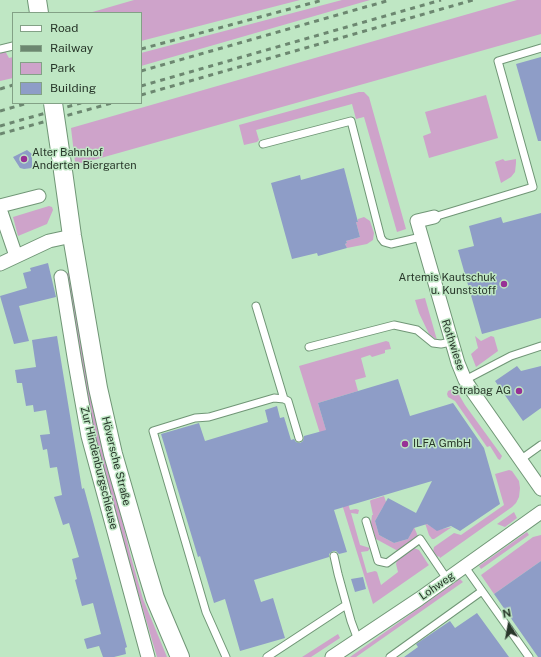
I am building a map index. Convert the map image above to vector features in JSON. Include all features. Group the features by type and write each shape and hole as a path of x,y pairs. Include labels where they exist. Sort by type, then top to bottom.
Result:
{"main road":[{"path":"38,0 39,12"},
{"name":"Höversche Straße","path":"53,104 72,236 98,388 113,454 144,565 155,598 180,657"}],"street":[{"path":"16,256 0,208 39,196"},
{"name":"Rothwiese","path":"434,216 417,222 458,363 465,380 541,489"},
{"path":"0,264 49,241 72,236"},
{"name":"Zur Hindenburgschleuse","path":"62,276 88,436 148,657"},
{"name":"Lohweg","path":"332,657 448,579 541,512"}],"lane":[{"path":"0,49 12,46"},
{"path":"434,216 533,187 498,61 541,48"},
{"path":"263,144 351,121 381,238 384,242 391,244 421,237"},
{"path":"256,306 284,399"},
{"path":"309,347 394,325 417,330 433,342 442,344 451,342"},
{"path":"465,380 511,356 541,346"},
{"path":"226,657 206,612 153,431 195,418 209,418 274,398 288,401 299,438"},
{"path":"520,460 541,445"},
{"path":"366,521 378,561 387,564 420,539 448,579"},
{"path":"334,556 346,605 358,640"},
{"path":"465,567 530,657"},
{"path":"390,657 482,591"},
{"path":"267,657 346,605"}],"green space":[{"path":"134,0 300,0 142,41 142,12 92,12"},
{"path":"342,0 370,0 142,66 142,53"},
{"path":"517,0 541,0 541,34 83,163 75,162 71,128"},
{"path":"4,49 9,58 12,57 12,78 0,81 0,50"},
{"path":"359,92 364,92 369,97 406,229 397,232 364,117 356,119 352,104 256,130 259,140 257,142 244,145 239,125"},
{"path":"486,95 498,138 429,158 423,136 431,133 425,112"},
{"path":"503,159 505,161 516,159 516,163 515,172 511,177 501,183 495,162"},
{"path":"49,206 52,207 53,210 47,224 18,236 13,217"},
{"path":"364,217 370,221 374,233 373,240 367,244 347,248 345,244 347,243 346,241 360,237 356,222 358,222 358,219"},
{"path":"66,273 69,273 93,401 131,557 143,599 167,657 157,657 96,443 89,411"},
{"path":"425,298 437,340 429,334 419,313 415,300"},
{"path":"475,336 481,341 491,336 494,337 498,351 476,367 471,354 478,348"},
{"path":"386,341 389,342 391,349 385,350 385,353 372,357 370,355 361,358 366,377 355,380 358,391 318,403 350,510 359,510 358,514 351,513 360,545 370,548 368,551 361,552 367,573 377,572 381,585 398,572 396,564 397,560 414,548 419,550 429,565 373,604 299,366"},
{"path":"455,388 465,405 502,456 500,460 490,446 487,447 455,401 448,397 448,391"},
{"path":"509,470 512,471 519,481 519,497 516,503 440,558 439,556 438,557 433,552 434,547 454,533 461,535 504,505 495,474"},
{"path":"384,496 387,505 383,507 375,521 379,535 394,543 408,539 414,527 417,534 417,537 398,551 376,539 371,524 373,515 370,501"},
{"path":"514,512 517,518 505,527 497,524"},
{"path":"425,523 437,530 452,527 432,539"},
{"path":"527,532 529,535 481,569 479,566"},
{"path":"541,535 541,561 494,594 481,575 533,537"},
{"path":"460,579 463,582 356,657 350,657"},
{"path":"338,634 340,638 311,657 302,657"}],"building":[{"path":"541,57 541,141 538,141 516,64"},
{"path":"27,150 32,154 32,168 20,168 13,157"},
{"path":"344,168 358,222 356,222 360,237 346,241 347,243 345,244 347,248 318,256 317,253 292,259 271,183 300,175 301,180"},
{"name":"Artemis Kautschuk u. Kunststoff","path":"541,213 541,318 482,334 458,250 474,246 469,226 501,217 503,223"},
{"path":"48,263 56,297 19,306 29,341 14,344 0,296 27,288 23,273 31,271 30,268"},
{"path":"57,336 82,489 84,488 127,647 125,648 126,654 114,657 103,657 99,646 87,649 84,639 101,634 93,603 82,606 75,580 77,579 72,559 79,557 69,523 63,525 54,497 62,495 57,467 50,468 47,449 43,450 40,435 50,434 46,410 34,412 33,405 26,406 22,383 17,383 15,370 36,367 32,340"},
{"path":"517,366 521,371 541,366 541,408 523,421 495,381"},
{"path":"398,379 410,416 453,403 484,448 500,504 460,531 451,526 437,531 427,524 414,528 408,539 394,543 379,535 375,521 388,498 416,513 432,481 334,510 347,552 339,554 336,551 333,551 329,554 329,557 254,580 261,602 273,598 285,638 240,651 225,599 214,603 200,556 198,557 161,434 199,423 205,441 268,422 265,410 277,406 280,418 284,417 291,440 294,439 296,442 300,443 303,441 304,436 326,430 318,403"},
{"path":"541,561 541,657 538,657 494,594"},
{"path":"363,577 366,589 355,592 351,579"},
{"path":"477,613 509,657 404,657 418,647 416,644 450,621 455,628"}],"railway":[{"path":"142,49 323,0"},
{"path":"142,71 390,0"},
{"path":"142,86 441,0"},
{"path":"142,95 473,0"},
{"path":"0,89 12,85"},
{"path":"0,111 24,104"},
{"path":"0,126 77,104"},
{"path":"0,134 108,104"}],"place":[{"name":"Alter Bahnhof Anderten Biergarten","path":"24,159"},
{"name":"Artemis Kautschuk u. Kunststoff","path":"504,284"},
{"name":"Strabag AG","path":"519,391"},
{"name":"ILFA GmbH","path":"405,444"}]}
